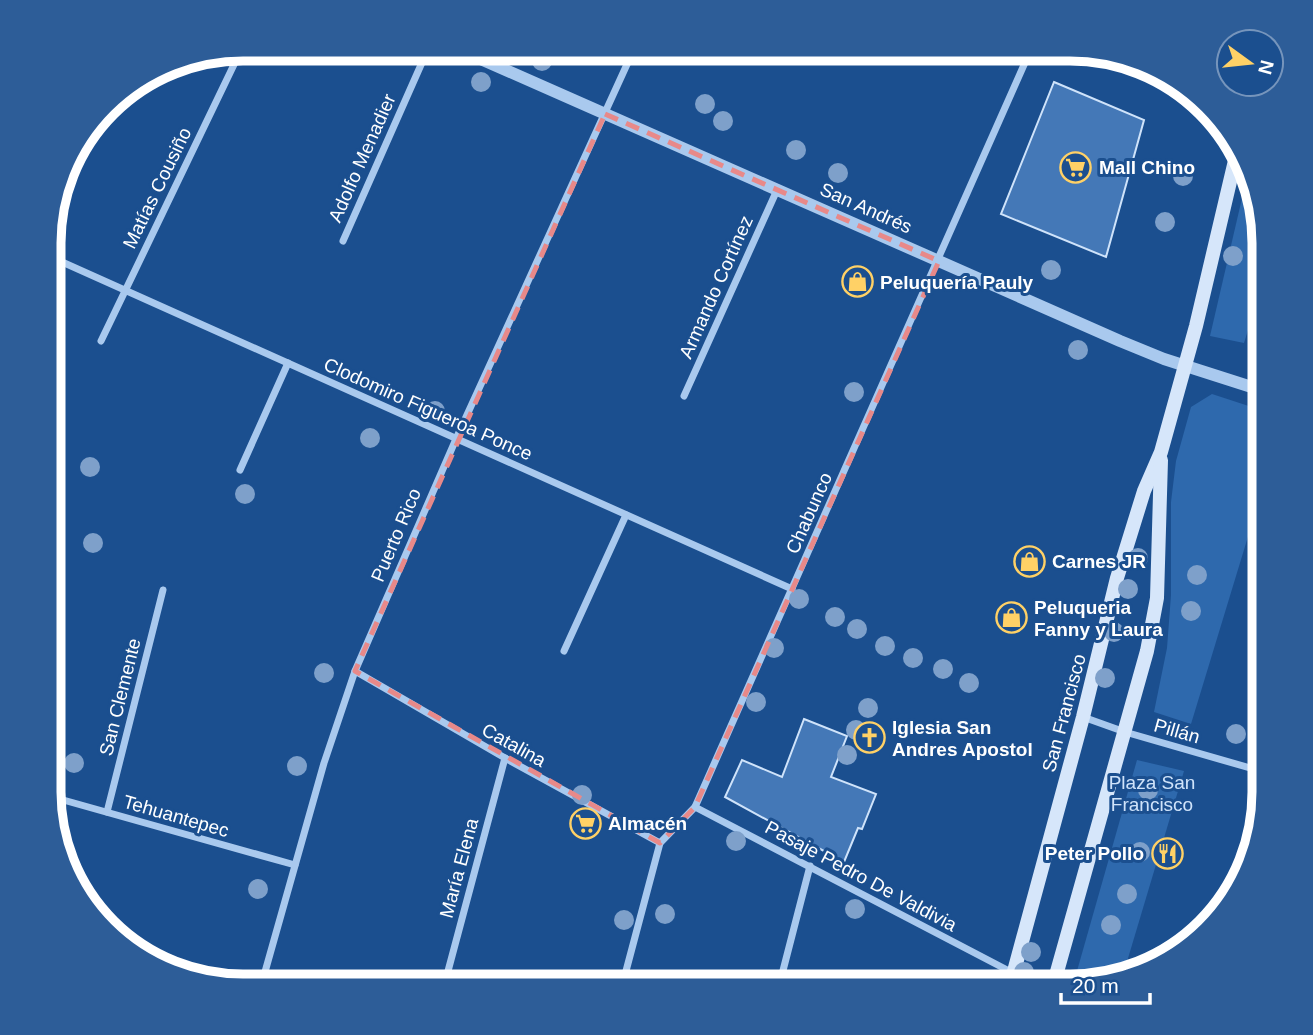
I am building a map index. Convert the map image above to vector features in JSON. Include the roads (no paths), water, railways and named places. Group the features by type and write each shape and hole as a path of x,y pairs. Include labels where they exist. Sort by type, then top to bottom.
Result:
{"main road":[{"name":"San Francisco","path":"1013,974 1083,717 1117,578 1144,491 1161,452 1185,365 1233,168"},
{"name":"San Francisco","path":"1056,974 1147,651 1157,598 1161,452"}],"street":[{"name":"Matías Cousiño","path":"101,341 235,62"},
{"name":"Adolfo Menadier","path":"343,241 422,62"},
{"name":"San Andrés","path":"487,62 1120,341 1252,387"},
{"name":"Puerto Rico","path":"265,973 332,737 355,671 456,439 628,62"},
{"name":"Chabunco","path":"625,973 660,843 695,807 1025,62"},
{"name":"Armando Cortínez","path":"684,396 776,190"},
{"name":"Clodomiro Figueroa Ponce","path":"61,261 792,589"},
{"path":"240,470 288,363"},
{"path":"564,650 626,515"},
{"name":"San Clemente","path":"107,812 163,590"},
{"name":"Catalina","path":"355,671 660,843"},
{"name":"Pillán","path":"1083,717 1251,768"},
{"name":"María Elena","path":"447,973 505,758"},
{"name":"Tehuantepec","path":"62,799 295,866"},
{"name":"Pasaje Pedro De Valdivia","path":"695,807 810,866 1000,974"},
{"path":"782,974 810,866"}],"place":[{"name":"Mall Chino","path":"1076,167"},
{"name":"Peluquería Pauly","path":"857,282"},
{"name":"Carnes JR","path":"1029,561"},
{"name":"Peluqueria Fanny y Laura","path":"1011,618"},
{"name":"Iglesia San Andres Apostol","path":"869,738"},
{"name":"Almacén","path":"585,823"},
{"name":"Peter Pollo","path":"1167,853"}],"park label":[{"name":"Plaza San Francisco","path":"1152,793"}]}
